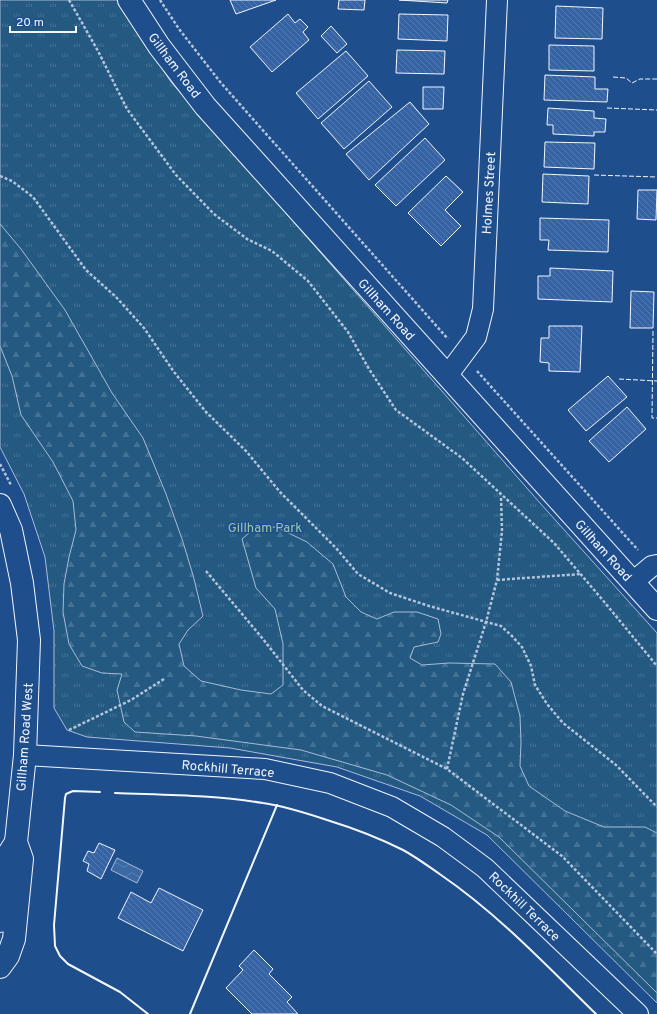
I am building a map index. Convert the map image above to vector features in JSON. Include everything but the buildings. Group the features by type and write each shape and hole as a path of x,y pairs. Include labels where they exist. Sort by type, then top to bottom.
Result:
{"main road":[{"name":"Gillham Road","path":"129,0 159,46 205,106 657,609"},
{"name":"Gillham Road West","path":"0,505 11,530 22,583 29,640 24,755 16,842 22,859 17,921 14,939 8,956 0,967"},
{"path":"0,922 6,858 16,842"}],"street":[{"name":"Holmes Street","path":"447,376 476,337 483,309 497,0"},
{"path":"633,582 655,565"},
{"name":"Rockhill Terrace","path":"24,755 265,769 330,783 392,807 443,837 485,868 638,1014"}],"path":[{"path":"69,0 98,51 127,109 176,175 214,214 247,239 272,251 308,281 348,332 369,369 396,410 462,458 501,496 554,543 657,666"},
{"path":"160,0 179,29 221,83 463,356 655,565"},
{"path":"0,176 12,181 33,197 86,270 116,297 144,328 174,372 206,412 246,451 280,492 336,548 358,574 390,593 429,606 500,626 522,647 531,666 535,685 547,704 563,723 616,765 657,807"},
{"path":"447,769 463,694 486,622 497,580 502,531 501,496"},
{"path":"206,571 263,639 303,690 322,706 447,769 562,856 657,954"},
{"path":"497,580 581,574"},
{"path":"69,730 131,700 164,679"}],"green space":[{"name":"Gillham Park","path":"0,0 117,0 171,82 540,503 657,633 657,1003 487,835 420,796 337,767 230,748 87,737 67,730 54,708 54,631 45,557 24,494 0,447"},
{"path":"0,224 21,249 65,310 112,393 143,438 166,494 182,539 203,616 188,630 179,644 184,666 201,681 241,690 271,694 283,685 283,644 275,609 256,588 242,539 255,528 276,527 307,542 333,564 346,597 361,612 377,619 394,612 417,612 438,619 441,634 438,642 414,647 410,658 422,665 449,663 495,664 511,682 520,716 520,766 529,786 565,811 604,827 645,827 657,833 657,993 499,837 451,805 387,775 301,750 196,736 135,732 124,722 117,690 122,674 102,673 82,666 69,644 63,612 64,584 76,530 73,501 53,462 21,415 12,376 0,346"}],"water":[{"path":"117,858 143,871 137,883 111,870"}],"fence":[{"path":"613,77 626,78 632,83 640,79 657,79"},
{"path":"607,108 657,110"},
{"path":"594,175 657,177"},
{"path":"653,331 652,418 657,418"},
{"path":"619,379 657,381"}],"wall":[{"path":"100,792 73,791 66,794 54,925 55,946 60,956 68,964 120,992 148,1014"},
{"path":"115,793 208,797 271,804 337,823 394,846 422,862 482,906 522,941 596,1014"},
{"path":"190,1014 277,805"}]}
